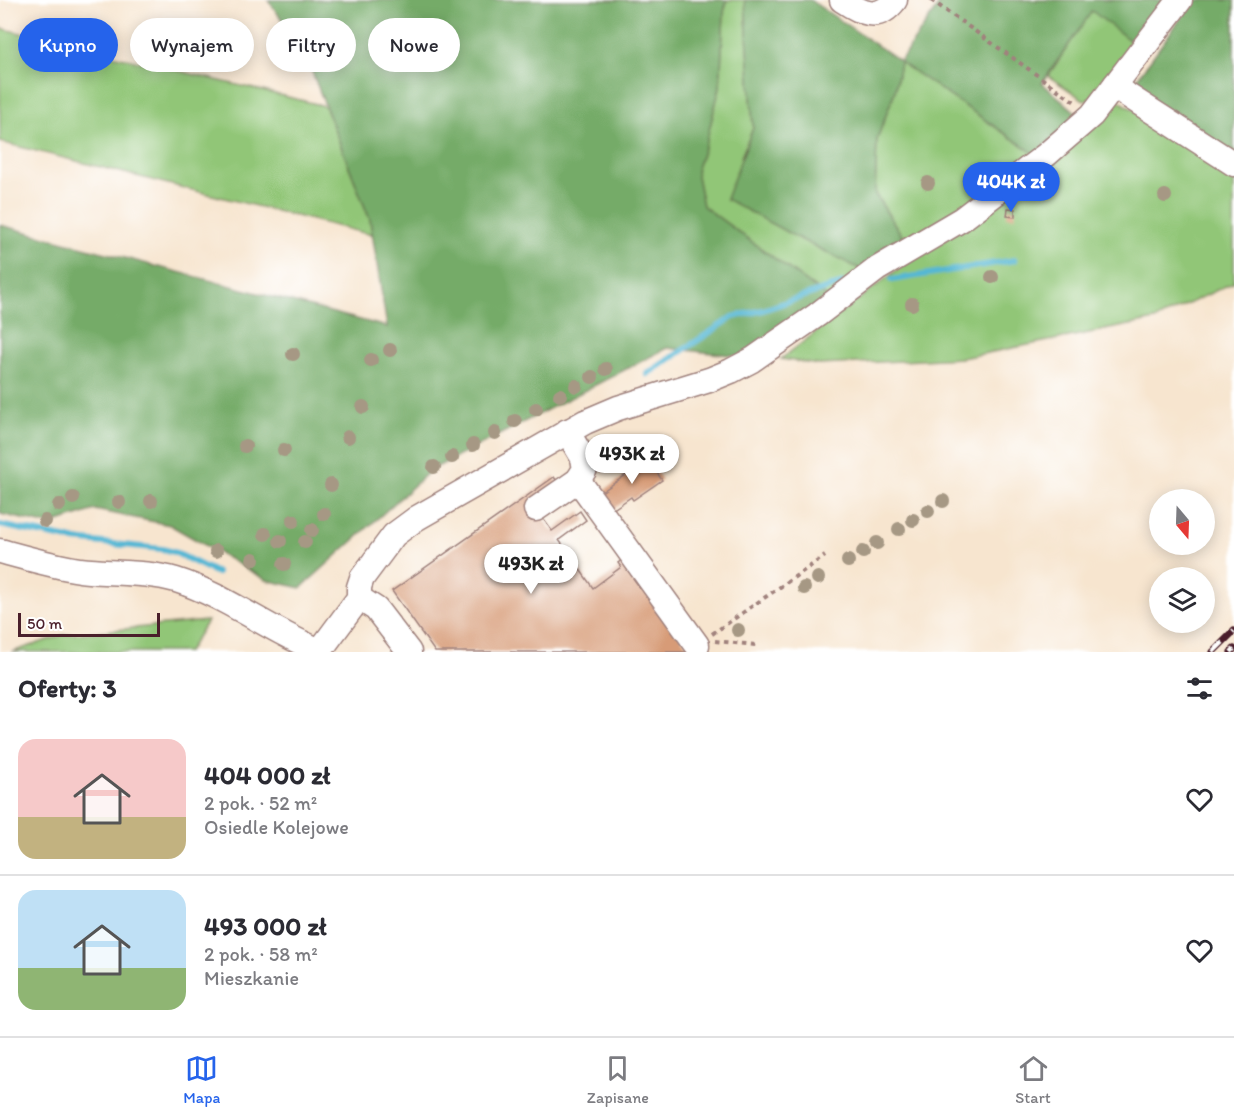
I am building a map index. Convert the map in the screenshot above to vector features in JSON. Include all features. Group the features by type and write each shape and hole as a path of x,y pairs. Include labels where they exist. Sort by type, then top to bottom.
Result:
{"street":[{"path":"842,0 860,12 871,14 891,6 895,0"},
{"path":"0,551 80,570 141,574 176,580 211,593 312,650 360,598 359,587 362,578 386,545 404,527 567,431 618,408 709,380 752,360 817,315 877,269 962,219 1046,155 1092,115 1180,0"},
{"path":"1115,85 1234,164"},
{"path":"536,510 578,480 585,469 585,464 567,431"},
{"path":"578,480 700,642"},
{"path":"360,598 376,609 409,652"}],"path":[{"path":"931,0 1092,115"},
{"path":"700,642 825,556"},
{"path":"700,642 756,645"}],"green space":[{"path":"268,0 727,0 724,12 720,87 696,171 703,206 830,299 748,357 667,348 431,470 301,588 266,580 170,525 95,510 49,525 0,514 0,225 387,327 370,220 312,72 356,72 356,18 281,18"},
{"path":"727,0 745,0 753,128 741,157 796,237 862,270 830,299 703,206 696,171 720,87 724,12"},
{"path":"745,0 810,0 900,61 942,0 1164,0 1133,43 1092,11 1042,83 1079,115 1035,154 900,62 895,91 877,139 875,194 906,242 862,270 726,199 753,128"},
{"path":"1194,0 1234,0 1234,158 1133,84"},
{"path":"1092,10 1133,43 1091,101 1084,100 1048,76"},
{"path":"0,28 18,32 18,72 118,72 118,56 130,59 130,72 183,72 325,106 370,220 372,235 0,142"},
{"path":"900,62 1035,154 951,218 906,242 875,194 877,139 895,91"},
{"path":"1118,100 1234,171 1234,282 1155,320 962,358 819,365 781,359"},
{"path":"207,621 188,652 12,652 63,635"}],"building":[{"path":"1008,208 1015,209 1015,217 1007,216"},
{"path":"611,453 617,463 603,472 597,463"},
{"path":"648,460 662,480 633,500 631,497 612,510 600,493"},
{"path":"554,477 560,485 533,505 552,531 580,511 586,520 559,540 593,588 621,567 618,563 623,559 692,652 435,652 392,591"}],"waterway":[{"path":"892,280 1015,260"},
{"path":"647,374 733,317 763,310 843,283"},
{"path":"0,525 74,540 162,549 174,552 217,573"}],"railway":[{"path":"1213,652 1234,631"},
{"path":"1231,652 1234,649"}]}
